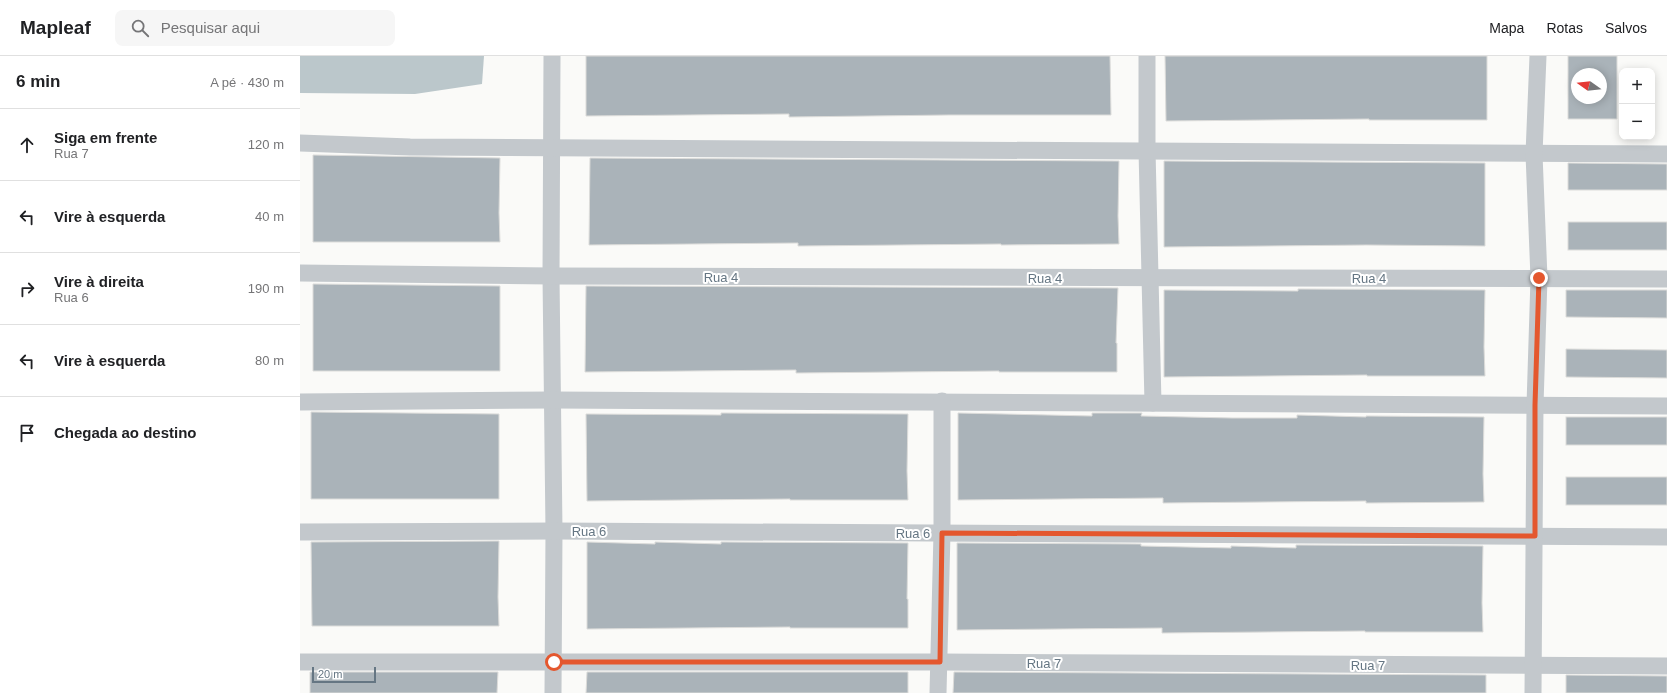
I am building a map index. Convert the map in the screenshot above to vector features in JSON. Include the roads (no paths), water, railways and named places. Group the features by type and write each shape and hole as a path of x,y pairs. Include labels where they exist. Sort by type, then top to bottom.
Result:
{"street":[{"path":"552,56 553,148 551,276 554,531 553,693"},
{"path":"1147,56 1147,150 1153,403"},
{"path":"1533,693 1535,405 1539,278 1534,154 1538,56"},
{"path":"300,143 410,147 1667,154"},
{"name":"Rua 4","path":"300,273 551,276 1150,279 1667,279"},
{"path":"300,402 552,400 942,401 1667,406"},
{"path":"938,693 940,662 942,533 942,401"},
{"name":"Rua 6","path":"300,532 554,531 1667,537"},
{"name":"Rua 7","path":"300,662 940,662 1667,666"}]}
